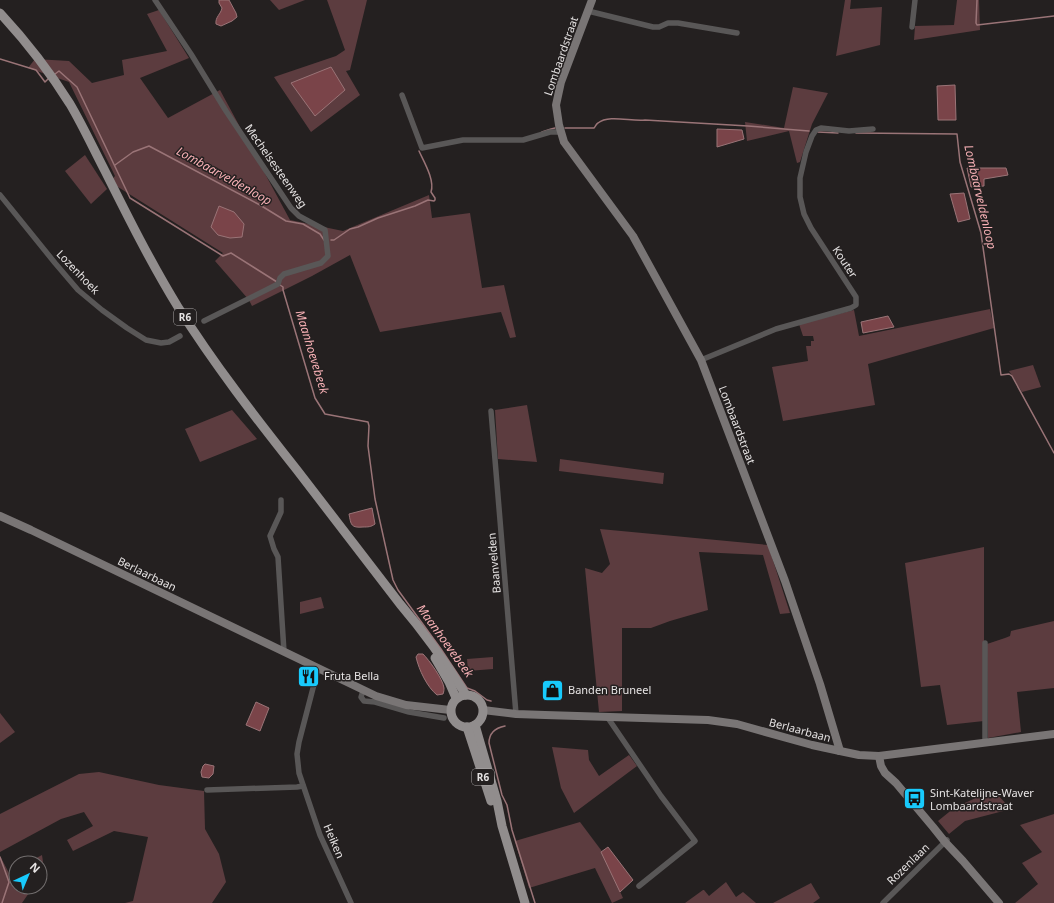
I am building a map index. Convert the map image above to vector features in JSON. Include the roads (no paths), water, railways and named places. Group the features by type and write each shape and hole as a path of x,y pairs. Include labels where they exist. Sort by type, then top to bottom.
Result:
{"main road":[{"name":"R6","path":"0,13 31,49 70,105 87,134 148,255 203,344 240,397 418,626 466,695 478,699 482,704 483,710"},
{"name":"R6","path":"400,604 432,653 449,682 456,698"},
{"path":"466,695 456,698 453,702 450,710 454,722 461,726 471,726 481,719 483,710"},
{"name":"R6","path":"471,726 489,772 502,826 525,903"}],"street":[{"name":"Mechelsesteenweg","path":"155,0 290,208 299,216 325,230 328,256 321,263 284,274 280,278 278,284 204,321"},
{"name":"Lombaardstraat","path":"592,0 561,82 556,105 559,125 564,142 633,236 701,360 785,581 820,684 840,751"},
{"path":"912,27 915,0"},
{"name":"Lombaardstraat","path":"588,11 653,27 659,27 668,23 678,23 736,33"},
{"path":"402,95 422,148 463,140 523,140 550,132 561,132"},
{"name":"Kouter","path":"701,360 776,329 851,308 856,305 856,297 804,214 800,197 800,178 806,152 816,130 821,128 849,131 873,129"},
{"name":"Lozenhoek","path":"0,195 78,290 102,310 146,340 161,343 169,342 180,336"},
{"name":"Baanvelden","path":"492,411 516,714"},
{"path":"281,500 282,512 270,536 278,557 284,652"},
{"name":"Berlaarbaan","path":"0,516 32,530 363,691 383,699 406,705 450,710"},
{"path":"985,642 985,743"},
{"name":"Heiken","path":"318,669 307,709 298,754 299,773 320,835 351,903"},
{"path":"363,691 362,698 364,701 375,702 409,712 444,718"},
{"name":"Berlaarbaan","path":"483,710 516,714 708,720 737,724 812,745 840,751 859,755 879,756 1054,734"},
{"path":"608,718 661,796 695,841 640,886"},
{"path":"879,756 881,766 885,773 896,783 933,827 939,830 946,841 956,850 963,861 999,903"},
{"path":"207,790 303,786"},
{"name":"Rozenlaan","path":"883,903 946,841"}],"waterway":[{"path":"977,0 977,25 1054,16"},
{"name":"Maanhoevebeek","path":"0,59 36,70 45,82 48,79"},
{"name":"Maanhoevebeek","path":"55,74 59,71 77,87 130,198 223,256 231,253 277,282"},
{"name":"Lombaarveldenloop","path":"565,128 594,128 597,123 603,120 614,119 748,126 809,131"},
{"name":"Lombaarveldenloop","path":"542,132 555,128"},
{"name":"Lombaarveldenloop","path":"818,132 838,133"},
{"name":"Lombaarveldenloop","path":"856,133 957,134 960,162 981,233 1001,375 1009,374 1012,376 1054,453"},
{"name":"Lombaarveldenloop","path":"115,165 133,152 149,146 260,205 286,221 303,224 320,234 324,240"},
{"name":"Lombaarveldenloop","path":"331,240 334,240 350,229 378,218 415,206 428,200 435,200 431,192 432,182 419,151"},
{"name":"Maanhoevebeek","path":"280,285 283,287 315,398 325,414 368,422 368,446 375,499 393,580 398,590 467,688 491,701"},
{"name":"Maanhoevebeek","path":"505,726 498,728 491,734 489,743 502,795 507,805 512,830 535,903"},
{"path":"0,857 9,882 2,903"}],"place":[{"name":"Fruta Bella","path":"308,676"},
{"name":"Banden Bruneel","path":"553,690"},
{"name":"Sint-Katelijne-Waver Lombaardstraat","path":"915,799"}]}
